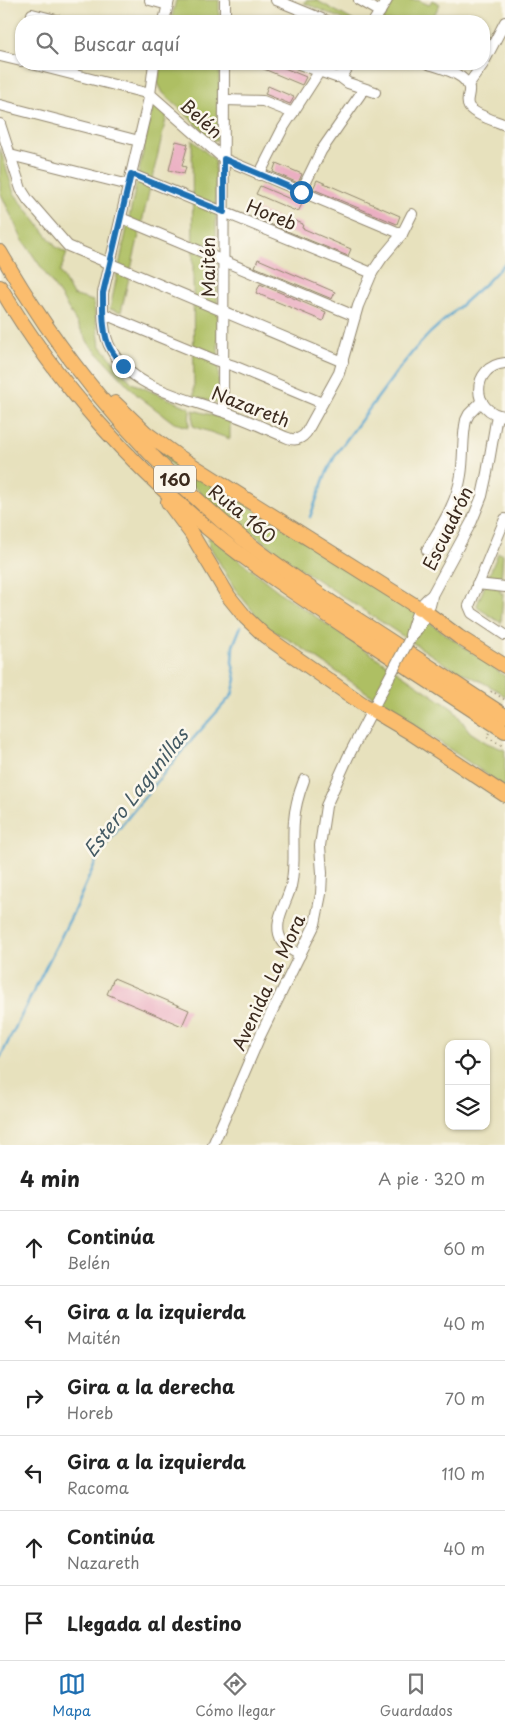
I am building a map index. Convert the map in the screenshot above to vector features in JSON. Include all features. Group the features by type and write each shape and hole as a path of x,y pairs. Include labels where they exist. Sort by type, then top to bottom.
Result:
{"highway":[{"name":"Ruta 160","path":"0,252 66,355 99,397 181,485 223,522 302,583 505,716"},
{"name":"Ruta 160","path":"0,287 59,374 103,428 181,506 249,561 505,731"},
{"path":"66,355 146,433 176,455 423,611 459,637 505,666"},
{"path":"138,464 185,524 229,597 251,623 275,644 372,710 408,731 505,795"}],"street":[{"path":"150,0 168,2 165,15"},
{"path":"225,0 225,15"},
{"path":"358,0 375,15"},
{"path":"378,15 387,0"},
{"path":"280,1 313,15"},
{"path":"32,14 36,15"},
{"path":"490,54 502,38 505,22"},
{"path":"0,56 15,60"},
{"name":"Belén","path":"56,70 150,94 224,159 402,234"},
{"name":"Nazareth","path":"153,70 150,94 103,293 108,345 132,375 144,382 223,411 288,438 295,440 301,438 306,433 332,387 343,362 355,316 372,273 402,234 412,214"},
{"name":"Maitén","path":"223,411 224,70"},
{"path":"301,192 321,151 369,90 348,83 340,77 331,77 314,70"},
{"path":"340,77 347,70"},
{"path":"446,70 460,76 468,85 467,101 471,109 505,125"},
{"path":"468,85 478,70"},
{"path":"259,175 274,144 319,72"},
{"path":"224,100 263,101 293,113"},
{"path":"0,105 139,141"},
{"path":"0,124 24,195 60,239 72,249 343,362"},
{"name":"Horeb","path":"10,155 130,180 224,212 372,273"},
{"path":"121,218 355,316"},
{"path":"104,314 322,403"},
{"path":"427,550 449,512 458,489 463,462 466,420 469,414 482,401 479,389 482,377 491,368 505,363"},
{"name":"Escuadrón","path":"384,689 423,611 424,600 432,595 472,521 480,502 501,415 486,408 482,401"},
{"path":"505,519 469,604 469,609 474,615 505,635"},
{"path":"477,584 505,587"},
{"name":"Avenida La Mora","path":"213,1145 260,1036 314,924 320,903 322,873 320,846 326,806 384,689"},
{"path":"300,955 285,944 279,936 278,928 279,918 293,875 294,818 296,804 304,780"}],"green space":[{"path":"176,0 219,0 219,15 172,15"},
{"path":"306,0 316,0 343,15 333,15 304,3"},
{"path":"395,0 418,0 429,5 432,0 440,4 434,15 386,15"},
{"path":"160,70 219,70 219,135 216,141 163,93 158,83"},
{"path":"153,104 167,115 121,312 110,309"},
{"path":"192,140 215,160 219,404 194,396"},
{"path":"0,148 14,193 56,247 67,253 60,272 73,295 93,301 100,345 132,383 190,408 189,427 174,423 137,395 89,344 62,298 22,239 0,192"},
{"path":"193,410 230,420 230,439 193,426"},
{"path":"150,444 392,596 505,676 505,697 482,682 445,664 295,565 208,500"},
{"path":"208,538 213,539 282,594 453,709 470,732 487,743 505,750 505,787 296,644 265,626 235,589 209,545"},
{"path":"498,553 503,554 500,593 503,593 501,623 478,608 477,605"}],"building":[{"path":"266,70 289,70 306,77 302,85"},
{"path":"268,86 294,97 290,104 265,94"},
{"path":"176,141 188,144 182,166 186,167 184,174 169,170"},
{"path":"276,163 302,174 298,183 273,172"},
{"path":"317,180 400,216 397,224 313,189"},
{"path":"260,186 302,204 298,212 256,194"},
{"path":"259,210 291,224 293,220 303,224 302,228 351,249 348,256 255,218"},
{"path":"258,259 335,292 332,299 255,267"},
{"path":"260,284 326,312 323,321 256,293"},
{"path":"114,978 189,1010 182,1026 107,994"}],"waterway":[{"name":"Estero Lagunillas","path":"310,517 325,476 336,454 398,370 430,333 487,282 505,263"},
{"name":"Estero Lagunillas","path":"0,1058 73,913 100,852 182,751 232,695 236,679 232,662 233,646 241,626"}],"route":[{"path":"123,366 108,345 103,293 131,174 224,212 224,159 301,192"}]}
